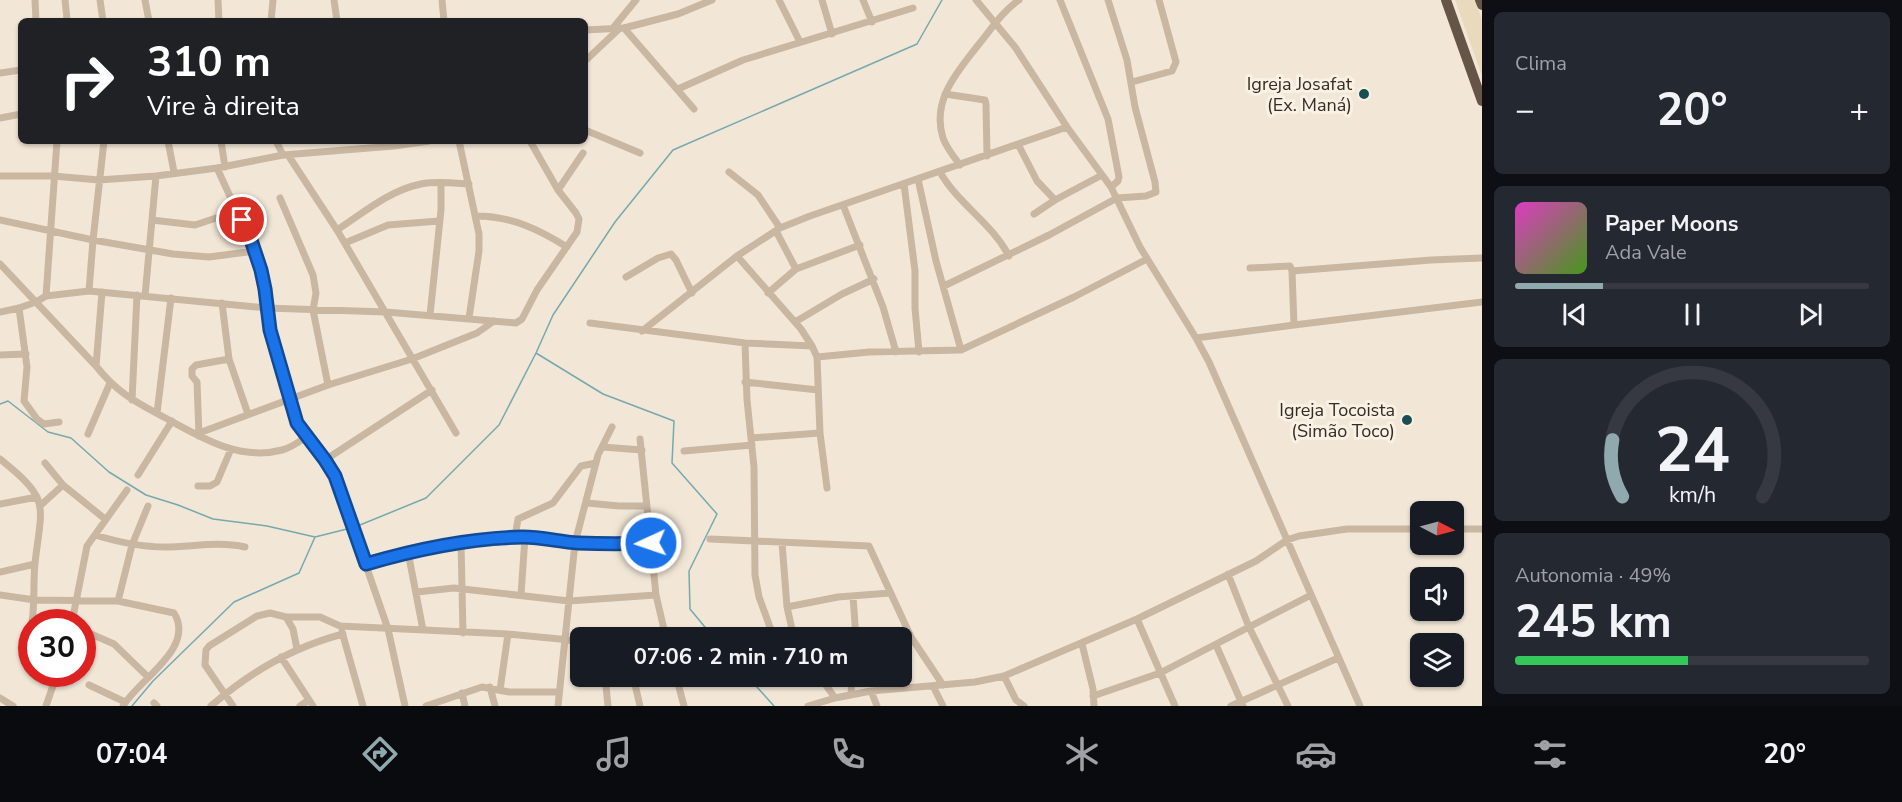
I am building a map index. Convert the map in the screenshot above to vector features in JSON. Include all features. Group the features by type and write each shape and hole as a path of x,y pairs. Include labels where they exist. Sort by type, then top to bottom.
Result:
{"highway":[{"path":"1446,0 1482,101"},
{"path":"1480,0 1482,5"}],"street":[{"path":"35,0 36,18"},
{"path":"65,0 67,18"},
{"path":"100,0 102,18"},
{"path":"145,0 148,18"},
{"path":"218,0 219,18"},
{"path":"271,18 273,0"},
{"path":"334,0 337,18"},
{"path":"442,0 444,18"},
{"path":"588,58 619,28 636,0"},
{"path":"588,30 619,28 678,14 712,0"},
{"path":"779,0 800,42"},
{"path":"822,0 832,34"},
{"path":"863,0 872,22"},
{"path":"976,0 1022,57 1067,127 1111,187 1147,259 1196,338 1360,706"},
{"path":"960,165 944,140 941,129 941,104 957,71 995,21 1019,0"},
{"path":"1060,0 1108,119 1119,172 1118,181 1111,187"},
{"path":"944,286 1009,256 1117,198 1152,195 1156,192 1135,107 1132,82 1108,0"},
{"path":"1132,82 1172,70 1175,67 1176,62 1159,0"},
{"path":"678,89 737,62 913,8"},
{"path":"619,28 678,89 694,109"},
{"path":"0,73 18,70"},
{"path":"945,94 985,100 987,156"},
{"path":"0,118 18,115"},
{"path":"642,331 737,256 778,229 1067,127"},
{"path":"588,131 640,153"},
{"path":"46,296 57,144"},
{"path":"89,291 104,144"},
{"path":"169,144 174,172"},
{"path":"221,144 225,166"},
{"path":"278,144 345,243 456,434"},
{"path":"0,176 53,176 99,180 156,176 217,168 285,155 408,144"},
{"path":"460,144 476,216 479,251 469,318"},
{"path":"0,312 19,308 46,296 89,291 266,308 386,312 516,323 522,319 537,290 577,232 579,219 558,190 532,144"},
{"path":"1018,144 1038,181 1055,200"},
{"path":"558,190 584,153"},
{"path":"217,168 255,251 265,289 270,330 297,423 335,476 366,564 388,629 405,706"},
{"path":"729,172 758,195 778,229 796,269"},
{"path":"940,172 947,184 994,233 1009,256"},
{"path":"132,400 141,296 150,250 156,176"},
{"path":"1034,214 1055,200 1102,176"},
{"path":"918,179 936,261 961,350"},
{"path":"430,315 441,183"},
{"path":"337,230 396,193 419,184 469,184"},
{"path":"904,184 915,271 915,308 919,352"},
{"path":"279,198 313,275 316,293 313,310 328,385"},
{"path":"843,205 890,326 896,352"},
{"path":"153,220 195,225 237,211"},
{"path":"476,216 494,217 532,226 567,247"},
{"path":"0,220 173,254 209,258 255,251"},
{"path":"345,243 388,225 439,221"},
{"path":"768,293 796,269 860,245"},
{"path":"626,277 658,258 671,254 692,293"},
{"path":"737,256 795,322 817,357 820,433 827,488"},
{"path":"1292,272 1482,258"},
{"path":"817,357 869,352 961,350 1074,297 1147,259"},
{"path":"0,264 110,383 132,400 225,449 261,452 282,450 306,437"},
{"path":"1250,268 1287,265 1292,272 1294,326"},
{"path":"795,322 842,294 873,279"},
{"path":"96,366 102,292"},
{"path":"158,413 171,298"},
{"path":"1196,338 1482,302"},
{"path":"222,303 229,359 248,414"},
{"path":"19,308 27,368 25,404 44,424 59,422"},
{"path":"199,435 290,398 412,359 477,333 494,321"},
{"path":"590,323 745,343 812,346"},
{"path":"745,343 745,382 754,467 754,540 757,586 770,627"},
{"path":"0,355 26,354"},
{"path":"199,435 197,382 192,376 192,369 196,365 229,359"},
{"path":"745,382 818,390"},
{"path":"88,434 110,383"},
{"path":"325,460 432,390"},
{"path":"138,475 172,421"},
{"path":"558,706 575,543 596,463 612,427"},
{"path":"684,452 820,433"},
{"path":"640,439 656,595 663,627"},
{"path":"602,447 642,450"},
{"path":"198,486 210,486 218,482 231,449"},
{"path":"0,459 29,485 41,505 42,524 35,564 34,609"},
{"path":"45,463 63,485 105,519"},
{"path":"515,537 519,519 553,503 581,466 596,463"},
{"path":"41,505 63,485"},
{"path":"74,609 84,554 105,519 128,490"},
{"path":"0,504 37,498"},
{"path":"587,502 619,506 647,506"},
{"path":"118,601 132,545 148,506"},
{"path":"808,706 871,691 975,682 1004,676 1137,619 1256,561 1287,540 1347,529 1410,529"},
{"path":"1464,529 1482,529"},
{"path":"95,535 132,545 165,547 227,543 244,547"},
{"path":"366,564 408,552 515,537 575,543 651,543"},
{"path":"521,595 525,537"},
{"path":"710,539 869,546 906,627"},
{"path":"461,543 463,633"},
{"path":"782,543 787,607 792,627"},
{"path":"408,552 423,630"},
{"path":"0,572 35,564"},
{"path":"1228,574 1249,627 1288,706"},
{"path":"417,592 462,589 569,601 656,595"},
{"path":"787,607 853,596 890,593"},
{"path":"1093,696 1160,673 1311,595"},
{"path":"0,596 35,600 118,601 174,613 179,620 175,647 124,704 94,687"},
{"path":"853,596 855,627"},
{"path":"233,706 205,665 206,650 257,616 270,613 286,617 320,617 342,630 363,706"},
{"path":"286,617 293,629 297,649"},
{"path":"1137,619 1175,706"},
{"path":"211,706 280,657 342,630 423,630 508,634 570,640"},
{"path":"500,690 508,634"},
{"path":"96,636 114,644 148,677"},
{"path":"912,638 943,685"},
{"path":"1082,644 1094,706"},
{"path":"1216,645 1242,704"},
{"path":"280,657 311,703 300,706"},
{"path":"1231,706 1242,704 1277,685 1338,658"},
{"path":"1004,676 1016,700 1024,706"},
{"path":"933,686 943,706"},
{"path":"52,687 46,704 57,706"},
{"path":"426,706 475,688 490,687 517,692 559,692"},
{"path":"490,687 495,706"},
{"path":"606,687 609,706"},
{"path":"636,687 640,706"},
{"path":"679,687 683,706"},
{"path":"827,687 835,698"},
{"path":"851,687 851,695"},
{"path":"871,691 877,706"},
{"path":"462,693 465,706"},
{"path":"0,698 13,706"}],"shaded area":[{"path":"1455,0 1475,0 1482,20 1482,76"}],"waterway":[{"path":"536,353 553,315 615,222 673,150 917,44 942,0"},
{"path":"355,527 426,498 499,425 536,353 603,394 674,421 672,463 717,514 689,571 690,609 705,627"},
{"path":"0,404 8,401 48,432 71,438 109,472 146,495 213,519 267,526 315,537"},
{"path":"132,706 153,681 234,602 299,573 315,537 351,528"},
{"path":"757,687 774,706"}],"place":[{"name":"Igreja Josafat (Ex. Maná)","path":"1364,94"},
{"name":"Igreja Tocoista (Simão Toco)","path":"1407,420"}],"route":[{"path":"242,220 261,270 270,330 297,423 335,476 366,564 444,545 515,537 540,537 575,543 651,543"}]}
